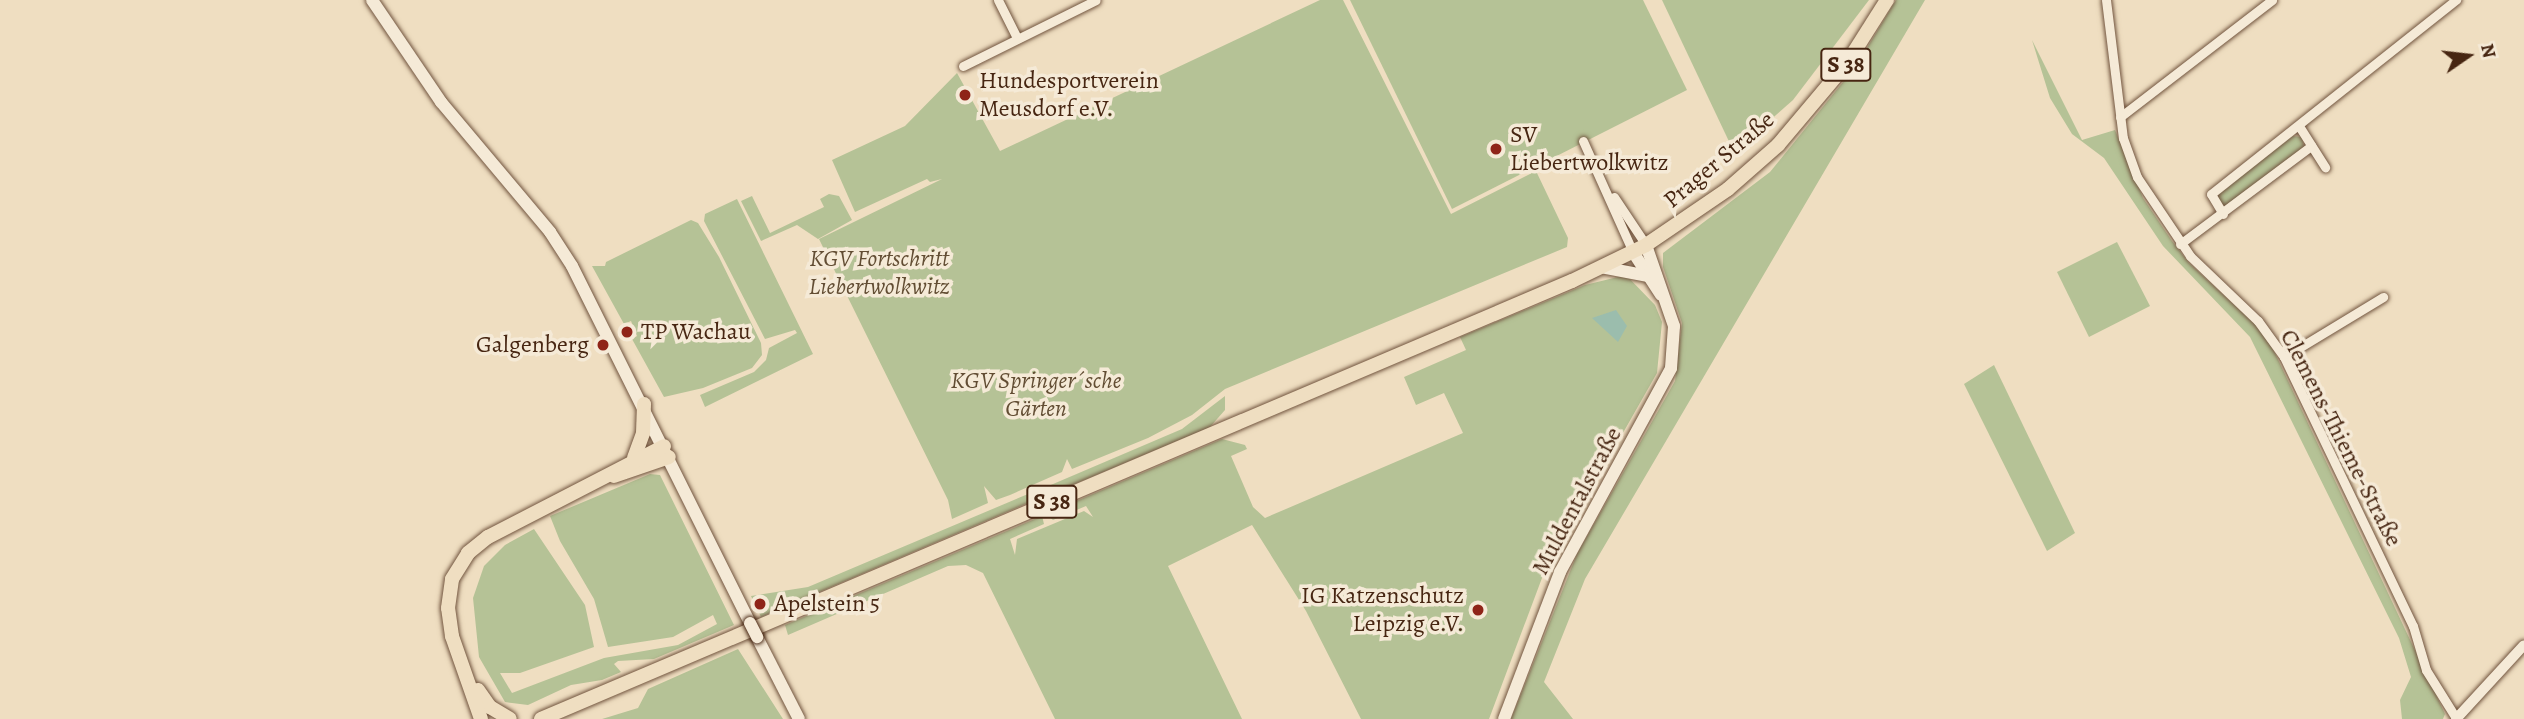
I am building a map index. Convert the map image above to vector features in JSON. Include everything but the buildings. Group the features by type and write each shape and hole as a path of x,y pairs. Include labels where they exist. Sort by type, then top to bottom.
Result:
{"main road":[{"path":"372,0 441,102 550,232 609,331 799,719"},
{"name":"Prager Straße","path":"1640,248 1728,189 1778,145 1847,63 1887,0"},
{"name":"S 38","path":"541,719 1601,267 1640,248"},
{"name":"Muldentalstraße","path":"1640,248 1648,276 1667,304"},
{"name":"Muldentalstraße","path":"1504,719 1560,572 1664,387 1675,341 1667,304 1640,248"},
{"path":"1601,267 1648,276"},
{"path":"634,458 643,433 644,404"},
{"path":"606,478 634,458 666,451"},
{"path":"481,719 472,682 452,636 448,608 452,579 468,553 488,537 666,451"},
{"path":"472,682 490,707 509,719"}],"street":[{"path":"998,0 1017,38"},
{"path":"963,66 1096,0"},
{"name":"Clemens-Thieme-Straße","path":"2106,0 2120,117 2130,162 2180,244 2206,274 2258,321 2284,357 2413,626 2429,677 2456,719"},
{"path":"2120,117 2272,0"},
{"path":"2223,214 2211,194 2299,127 2455,0"},
{"path":"2299,127 2325,167"},
{"name":"Muldentalstraße","path":"1584,141 1640,248"},
{"path":"2180,244 2311,146"},
{"name":"Muldentalstraße","path":"1608,189 1640,248"},
{"path":"2284,357 2383,297"},
{"path":"2456,719 2524,645"}],"green space":[{"path":"1320,0 1343,0 1451,214 1536,171 1568,238 1567,247 1225,389 1192,415 1148,438 1072,469 1067,459 1062,472 1010,495 996,500 984,486 988,503 952,519 948,500 819,239 942,179 930,182 927,179 855,212 832,160 905,126 957,73 1000,151"},
{"name":"SV Liebertwolkwitz","path":"1350,0 1643,0 1687,90 1452,209"},
{"path":"1662,0 1869,0 1793,100 1734,152"},
{"path":"1896,0 1925,0 1585,579 1544,682 1573,719 1511,719 1577,554 1675,381 1682,323 1663,267 1663,253 1770,172 1856,66"},
{"path":"2032,40 2082,140 2115,130 2143,198 2172,241 2189,263 2261,330 2274,351 2445,714 2443,719 2402,719 2400,700 2411,677 2399,638 2250,337 2163,246 2104,158 2072,134 2050,98"},
{"path":"2293,136 2302,137 2304,147 2224,209 2214,196"},
{"path":"829,194 839,196 852,220 818,239 797,225 761,241 741,201 752,196 770,233 824,207 820,199"},
{"path":"737,199 813,354 705,407 700,395 754,372 766,360 769,348 797,333 795,330 765,339 704,221 705,214"},
{"path":"691,220 698,223 719,257 761,343 762,355 752,368 703,388 664,397 632,339 637,336 631,321 624,324 592,266 605,266 606,262"},
{"path":"2117,242 2150,306 2089,337 2057,272"},
{"path":"1626,275 1655,305 1662,322 1657,373 1545,570 1489,719 1361,719 1306,611 1252,525 1168,566 1242,719 1055,719 983,573 966,565 948,566 788,635 785,625 1042,516 1044,524 1010,539 1015,555 1017,539 1084,511 1093,517 1086,506 1053,520 1046,514 1222,439 1245,445 1247,449 1231,456 1253,507 1265,518 1463,433 1444,393 1416,405 1404,377 1466,350 1460,337 1585,285"},
{"path":"1994,365 2075,533 2047,551 1964,384"},
{"path":"1225,396 1225,410 1210,427 1039,499 1039,490 1182,429"},
{"path":"650,474 660,475 734,625 654,659 618,661 614,664 621,672 602,680 571,685 528,705 505,702 479,657 473,598 484,566 505,545 534,529 585,605 594,647 520,673 500,673 512,693 604,658 678,645 717,624 713,615 673,637 608,647 594,599 560,541 550,516"},
{"path":"1028,494 1035,500 761,617 751,596 808,587"},
{"path":"738,649 783,719 602,719 638,708 648,689"}],"shaded area":[{"path":"1616,310 1627,326 1618,342 1592,318"}],"place":[{"name":"Hundesportverein Meusdorf e.V.","path":"965,95"},
{"name":"SV Liebertwolkwitz","path":"1496,149"},
{"name":"TP Wachau","path":"627,332"},
{"name":"Galgenberg","path":"603,345"},
{"name":"Apelstein 5","path":"760,604"},
{"name":"IG Katzenschutz Leipzig e.V.","path":"1478,610"}],"park label":[{"name":"KGV Fortschritt Liebertwolkwitz","path":"879,273"},
{"name":"KGV Springer´sche Gärten","path":"1036,395"}]}
